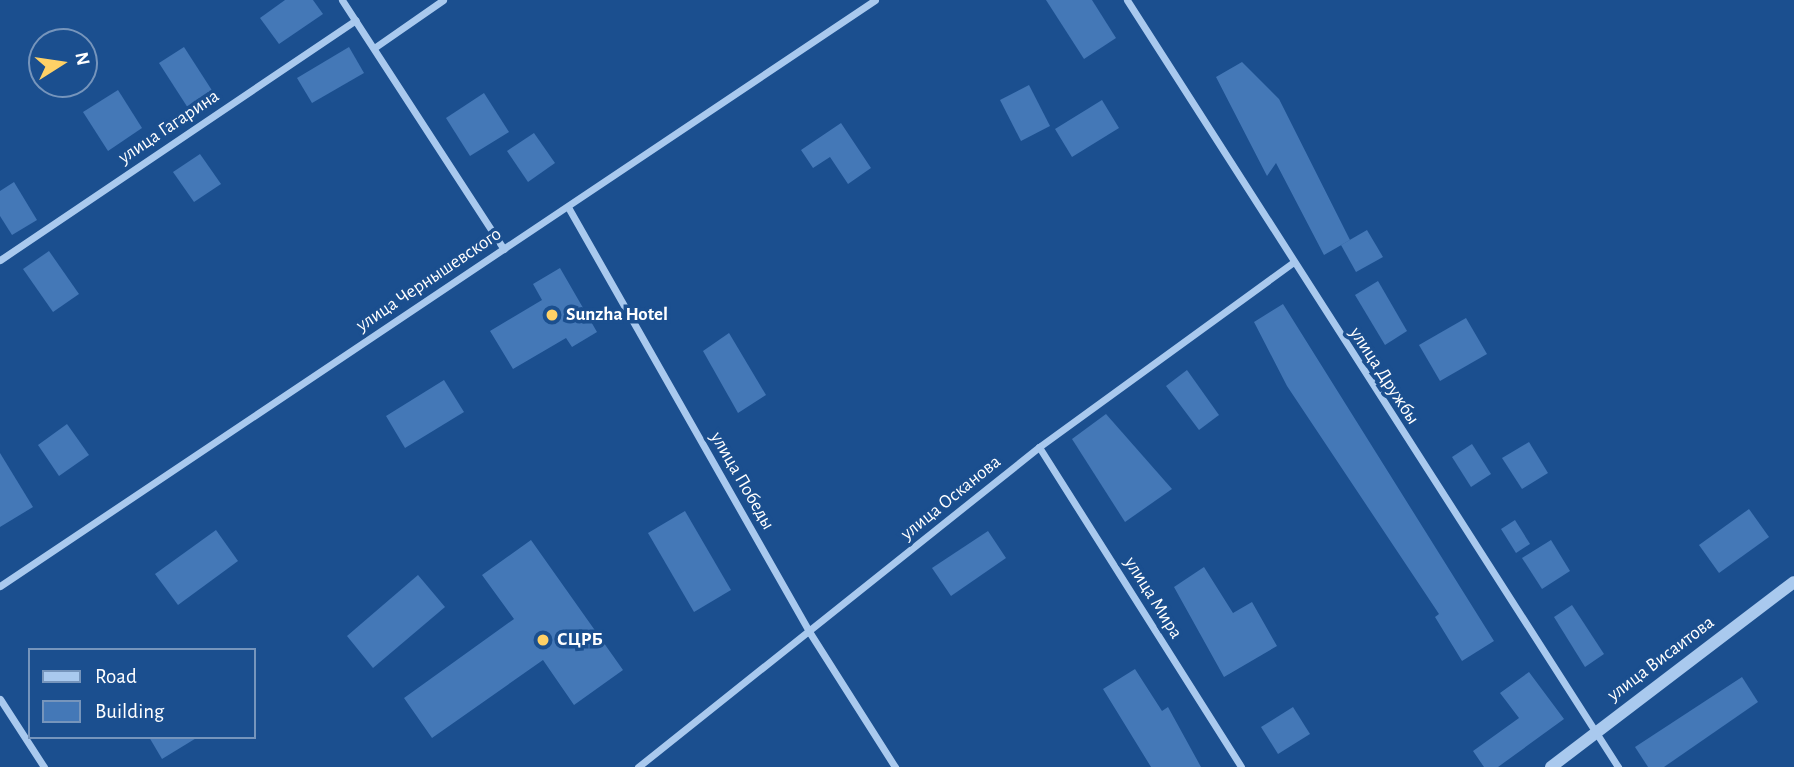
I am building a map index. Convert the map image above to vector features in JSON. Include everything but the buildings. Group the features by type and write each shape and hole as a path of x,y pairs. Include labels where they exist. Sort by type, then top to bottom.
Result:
{"street":[{"path":"342,0 504,249"},
{"path":"374,48 443,0"},
{"name":"улица Чернышевского","path":"0,586 875,0"},
{"name":"улица Дружбы","path":"1127,0 1292,263 1618,767"},
{"name":"улица Гагарина","path":"0,260 356,20"},
{"name":"улица Победы","path":"568,207 810,634 895,767"},
{"name":"улица Осканова","path":"638,767 810,634 1039,447 1292,263"},
{"name":"улица Мира","path":"1039,447 1241,767"},
{"name":"улица Висаитова","path":"1551,767 1794,582"},
{"path":"0,699 44,767"}],"place":[{"name":"Sunzha Hotel","path":"552,315"},
{"name":"СЦРБ","path":"543,640"}]}
